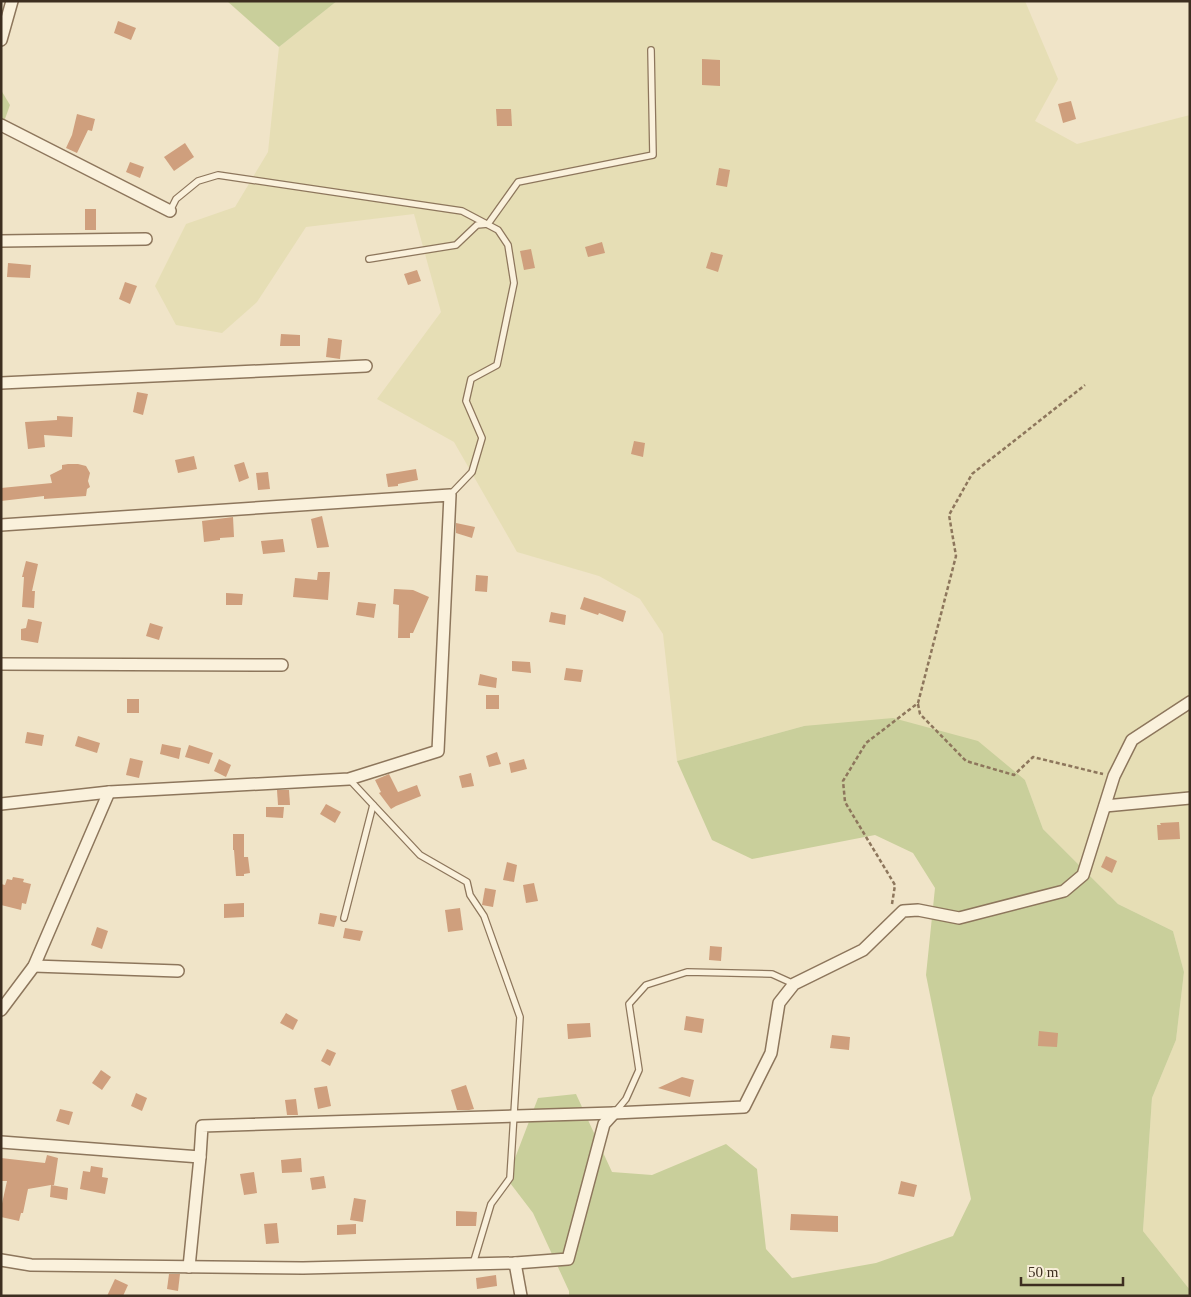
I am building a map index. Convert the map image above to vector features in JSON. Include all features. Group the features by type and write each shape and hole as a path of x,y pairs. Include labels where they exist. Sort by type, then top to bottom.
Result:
{"street":[{"path":"1,40 12,1"},
{"path":"1,125 170,211"},
{"path":"1,241 146,239"},
{"path":"1,383 366,366"},
{"path":"1,525 450,496 438,751 349,779 109,792 1,804"},
{"path":"1,664 282,665"},
{"path":"189,1267 202,1126 614,1113 744,1106 771,1053 779,1003 794,984 863,950 903,911 918,910 959,918 1064,890 1083,875 1114,776 1132,740 1190,702"},
{"path":"1,1010 34,966 109,792"},
{"path":"1105,806 1190,798"},
{"path":"34,966 178,971"},
{"path":"1,1260 32,1265 304,1268 515,1263 568,1259 604,1124 614,1113"},
{"path":"1,1142 200,1156"},
{"path":"515,1263 522,1296"}],"lane":[{"path":"369,259 456,245 477,225 488,224 518,182 653,155 651,50"},
{"path":"170,211 176,199 198,181 218,175 462,211 498,230 508,245 514,283 498,365 471,379 466,401 482,438 472,472 450,496"},
{"path":"349,779 420,855 467,882 470,895 484,916 520,1018 510,1178 491,1204 473,1264"},
{"path":"344,918 373,805"},
{"path":"614,1113 626,1099 638,1070 629,1004 646,984 687,972 772,974 794,984"}],"path":[{"path":"1085,385 972,474 948,515 956,556 918,703 920,714 966,761 1014,775 1033,757 1114,776"},
{"path":"888,925 895,885 845,802 844,781 866,743 918,703"}],"shaded area":[{"path":"337,1 1025,1 1058,79 1035,121 1077,144 1190,115 1190,1290 1143,1231 1152,1098 1176,1040 1184,972 1173,931 1118,904 1043,829 1025,780 804,726 677,761 663,634 640,599 599,576 517,552 454,442 377,399 441,312 414,214 306,227 257,302 222,333 176,325 155,286 186,224 235,207 268,152 279,47"}],"green space":[{"path":"227,1 337,1 279,47"},
{"path":"1,90 10,105 1,130"},
{"path":"893,718 978,741 1025,780 1043,829 1118,904 1173,931 1184,972 1176,1040 1152,1098 1143,1231 1190,1290 1190,1296 569,1296 569,1291 533,1213 507,1179 538,1098 576,1094 612,1172 652,1175 726,1144 757,1169 766,1249 792,1278 876,1263 953,1236 971,1199 926,975 935,888 913,853 875,835 752,859 712,840 677,761 804,726"}],"building":[{"path":"118,21 136,28 131,40 114,33"},
{"path":"702,59 720,60 720,86 702,85"},
{"path":"1071,101 1076,119 1063,123 1058,104"},
{"path":"496,109 511,109 512,126 497,126"},
{"path":"77,114 95,119 92,131 88,130 77,153 66,148 72,135"},
{"path":"185,143 194,157 174,171 164,157"},
{"path":"130,162 144,167 140,178 126,172"},
{"path":"719,168 730,170 727,187 716,185"},
{"path":"85,209 96,209 96,230 85,230"},
{"path":"602,242 605,253 588,257 585,247"},
{"path":"531,249 535,268 524,270 520,251"},
{"path":"711,252 723,255 718,272 706,268"},
{"path":"8,263 31,265 30,278 7,277"},
{"path":"417,270 421,281 408,285 404,274"},
{"path":"125,282 137,286 130,304 119,299"},
{"path":"281,334 300,335 300,346 280,346"},
{"path":"328,338 342,340 340,359 326,357"},
{"path":"137,392 148,394 143,415 133,412"},
{"path":"57,416 73,417 72,437 44,435 45,447 28,449 25,422 57,420"},
{"path":"634,441 645,443 643,457 631,454"},
{"path":"194,456 197,469 178,473 175,460"},
{"path":"244,462 249,478 239,482 234,465"},
{"path":"62,465 86,466 90,473 88,481 90,487 87,489 86,496 44,499 44,496 1,501 1,488 52,483 50,475 62,469"},
{"path":"416,469 418,480 388,487 386,474"},
{"path":"268,472 270,489 258,490 256,473"},
{"path":"322,516 329,547 317,548 311,519"},
{"path":"233,517 234,537 204,542 202,521"},
{"path":"456,523 475,527 472,538 456,533"},
{"path":"283,539 285,552 263,554 261,541"},
{"path":"26,561 38,564 32,591 35,591 34,608 22,607 24,577 22,577"},
{"path":"318,572 330,572 328,600 293,597 295,578 317,580"},
{"path":"476,575 488,576 487,592 475,591"},
{"path":"394,589 413,590 429,597 413,633 410,633 410,638 398,638 399,605 393,604"},
{"path":"226,593 243,594 242,605 226,605"},
{"path":"584,597 626,611 623,622 599,613 598,615 580,609"},
{"path":"358,602 376,604 374,618 356,615"},
{"path":"551,612 566,615 565,625 549,622"},
{"path":"28,619 42,622 38,643 21,640 21,629 26,628"},
{"path":"150,623 163,627 159,640 146,636"},
{"path":"512,661 530,662 531,673 512,671"},
{"path":"566,668 583,670 581,682 564,680"},
{"path":"480,674 497,678 496,688 478,685"},
{"path":"486,695 499,695 499,709 486,709"},
{"path":"127,699 139,699 139,713 127,713"},
{"path":"27,732 44,735 42,746 25,743"},
{"path":"78,736 100,743 97,753 75,746"},
{"path":"162,744 181,748 179,759 160,754"},
{"path":"189,745 213,753 209,764 185,757"},
{"path":"497,752 501,764 489,767 486,756"},
{"path":"130,758 143,761 139,778 126,775"},
{"path":"219,759 231,765 226,777 214,771"},
{"path":"524,759 527,769 511,773 509,763"},
{"path":"471,773 474,786 462,788 459,776"},
{"path":"389,774 398,792 417,785 421,796 391,809 379,793 381,792 375,780"},
{"path":"277,790 289,790 290,805 278,805"},
{"path":"326,804 341,812 335,823 320,814"},
{"path":"266,807 284,807 283,818 266,817"},
{"path":"1179,822 1180,839 1158,840 1157,825 1161,825 1160,823"},
{"path":"233,834 244,834 244,857 248,857 250,873 244,874 244,876 236,876"},
{"path":"1106,856 1117,861 1112,873 1101,867"},
{"path":"507,862 517,865 514,882 503,880"},
{"path":"13,877 24,879 23,882 31,884 26,904 22,903 21,910 1,905 1,884 5,885 7,879 12,880"},
{"path":"534,883 538,901 526,903 523,885"},
{"path":"485,888 496,890 493,907 482,905"},
{"path":"244,903 244,917 224,918 224,904"},
{"path":"460,908 463,930 448,932 445,910"},
{"path":"320,913 337,916 334,927 318,924"},
{"path":"97,927 108,931 102,949 91,945"},
{"path":"345,928 363,931 360,941 343,938"},
{"path":"710,946 722,947 721,961 709,960"},
{"path":"286,1013 298,1020 293,1030 280,1023"},
{"path":"686,1016 704,1019 702,1033 684,1030"},
{"path":"590,1023 591,1037 568,1039 567,1024"},
{"path":"1039,1031 1058,1033 1057,1047 1038,1046"},
{"path":"832,1035 850,1037 849,1050 830,1048"},
{"path":"327,1049 336,1053 330,1066 321,1061"},
{"path":"101,1070 111,1077 102,1090 92,1083"},
{"path":"682,1077 694,1080 690,1097 658,1088"},
{"path":"466,1085 474,1109 457,1110 451,1090"},
{"path":"327,1086 331,1106 318,1109 314,1088"},
{"path":"136,1093 147,1098 142,1111 131,1106"},
{"path":"296,1099 298,1115 287,1115 285,1100"},
{"path":"60,1109 73,1112 69,1125 56,1121"},
{"path":"47,1155 58,1158 54,1185 28,1189 23,1213 21,1213 19,1221 1,1217 7,1181 1,1181 1,1158 45,1163"},
{"path":"301,1158 302,1172 282,1173 281,1160"},
{"path":"91,1166 103,1168 102,1177 108,1178 105,1194 80,1189 83,1171 90,1172"},
{"path":"254,1172 257,1193 244,1195 240,1174"},
{"path":"324,1176 326,1188 312,1190 310,1178"},
{"path":"901,1181 917,1185 914,1197 898,1194"},
{"path":"51,1185 68,1188 67,1200 50,1197"},
{"path":"354,1198 366,1200 363,1222 350,1220"},
{"path":"456,1211 477,1212 476,1226 456,1226"},
{"path":"791,1214 838,1216 838,1232 790,1230"},
{"path":"277,1223 279,1243 266,1244 264,1224"},
{"path":"356,1224 356,1234 337,1235 337,1225"},
{"path":"169,1274 180,1274 178,1291 167,1289"},
{"path":"496,1275 497,1286 477,1289 476,1278"},
{"path":"115,1279 128,1285 123,1296 107,1296"}]}
